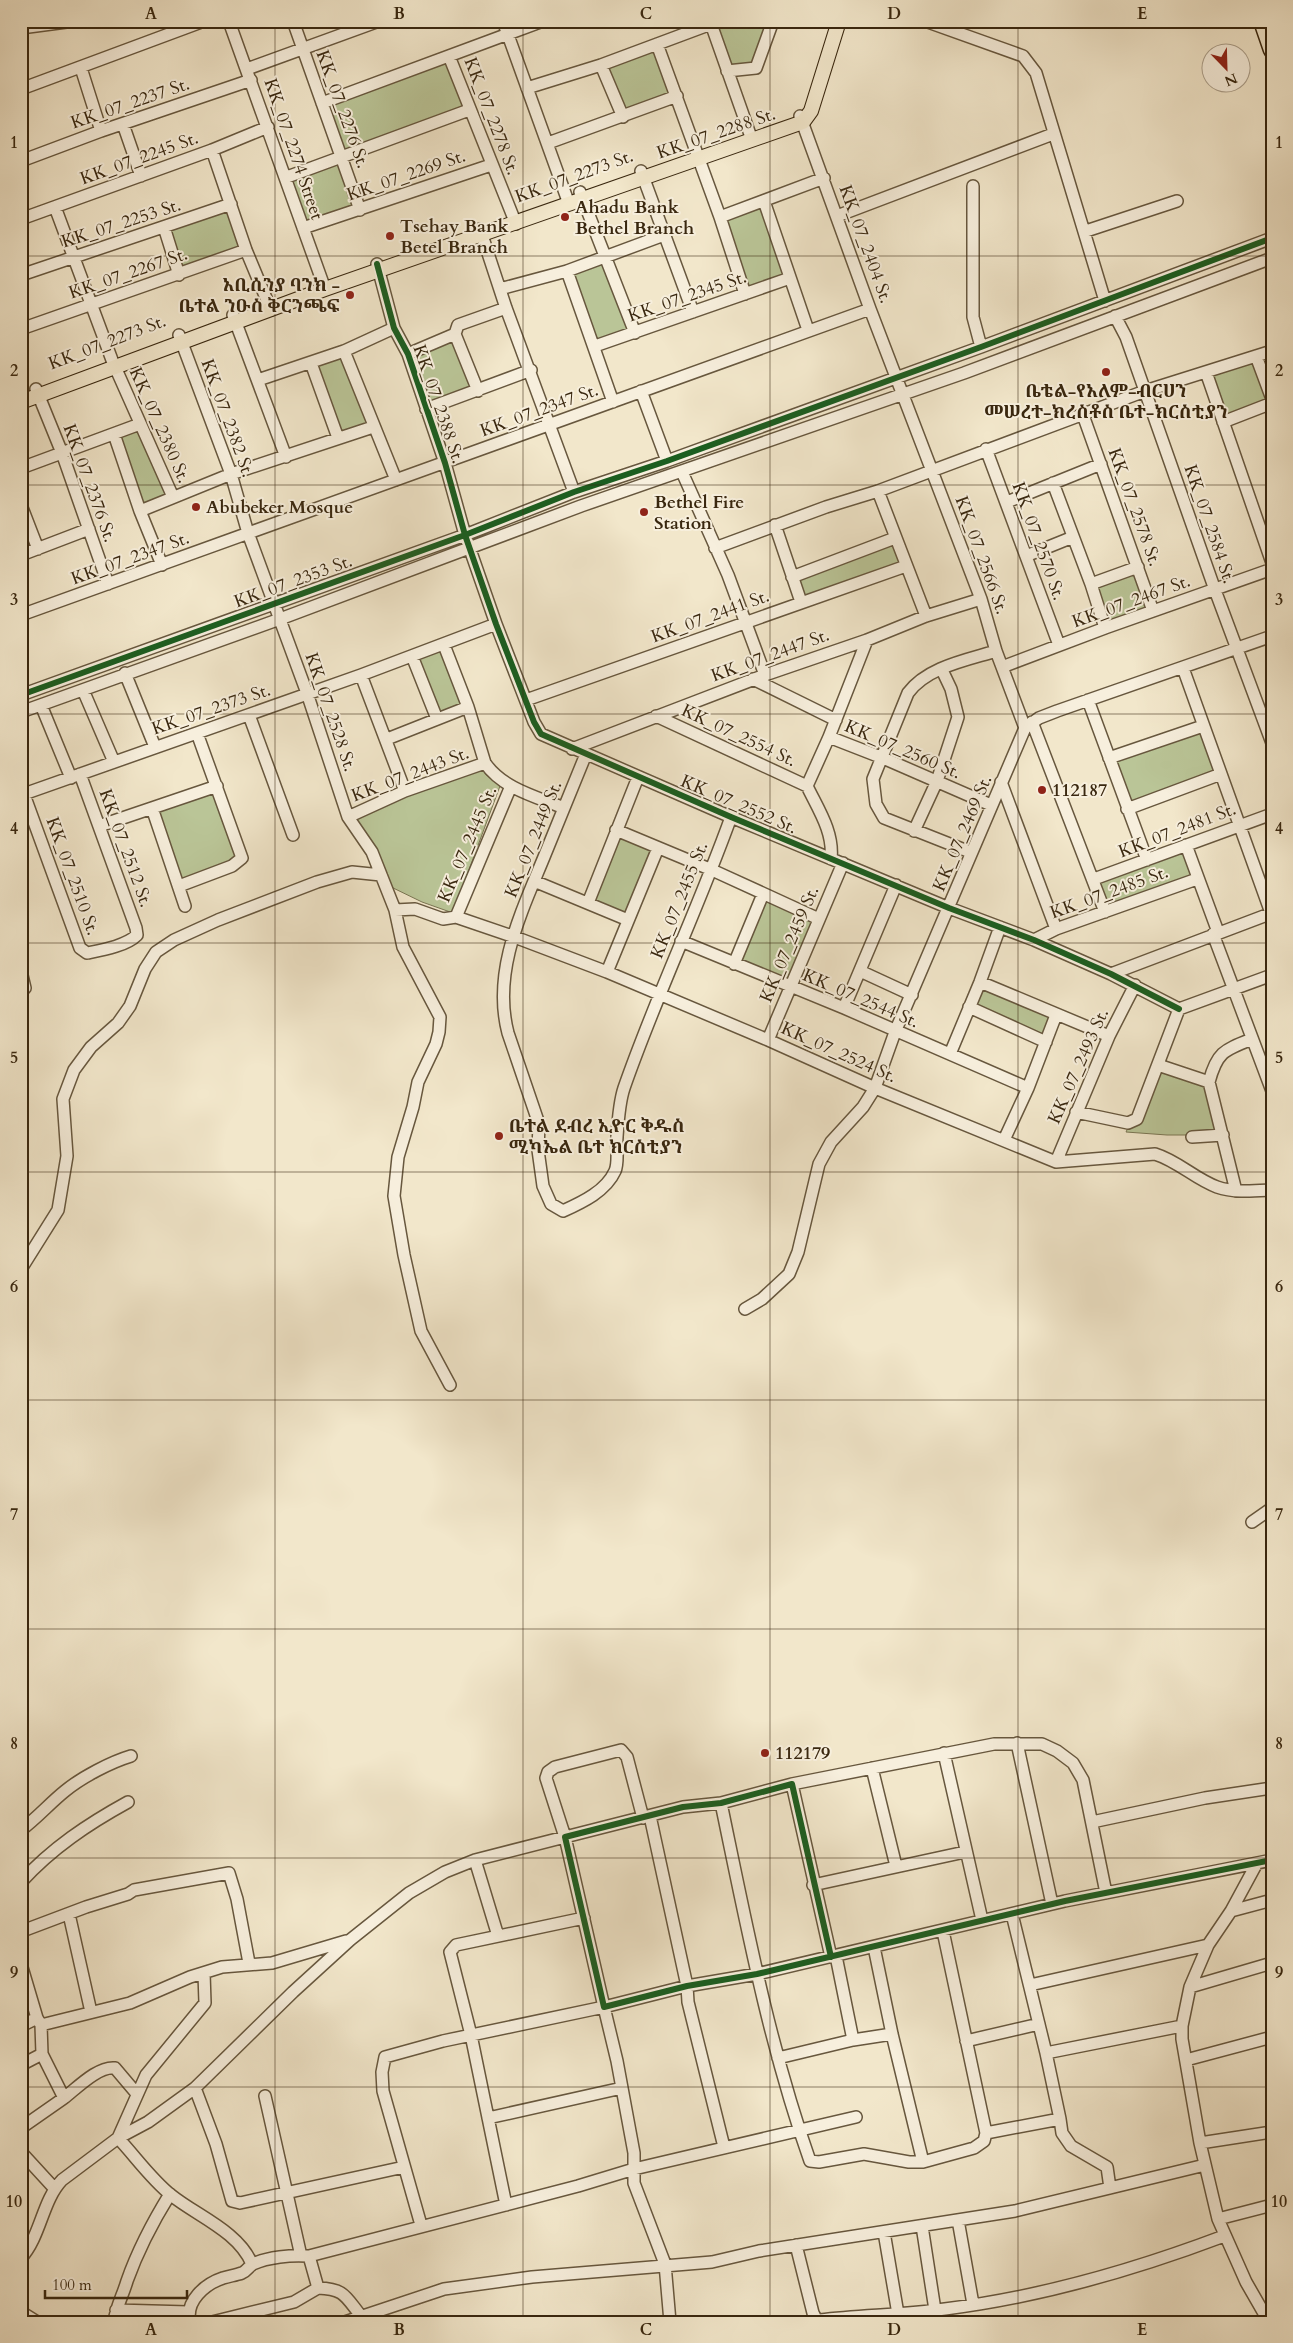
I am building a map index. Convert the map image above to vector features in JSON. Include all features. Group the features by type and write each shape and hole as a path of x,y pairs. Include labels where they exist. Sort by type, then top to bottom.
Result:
{"highway":[{"path":"1262,21 1272,50"}],"main road":[{"name":"KK_07_2288 St.","path":"802,119 832,21"},
{"name":"KK_07_2288 St.","path":"802,119 811,111 839,21"},
{"name":"KK_07_2273 St.","path":"21,402 37,392 235,318 751,137 788,122 802,119"},
{"name":"KK_07_2273 St.","path":"21,394 37,392"}],"street":[{"path":"21,28 74,21"},
{"path":"21,89 204,21"},
{"name":"KK_07_2276 St.","path":"293,21 360,210"},
{"name":"KK_07_2237 St.","path":"21,161 249,75 352,26 379,21"},
{"path":"503,21 568,201"},
{"path":"322,103 543,21"},
{"path":"727,71 756,68 773,21"},
{"path":"925,21 1023,56 1036,72 1053,134 1086,231 1105,301"},
{"path":"527,88 601,65 710,23 751,137"},
{"name":"KK_07_2274 Street","path":"232,27 287,177 324,286"},
{"path":"657,44 720,217 745,294"},
{"name":"KK_07_2278 St.","path":"449,56 514,220"},
{"path":"601,65 623,117"},
{"path":"81,68 101,131"},
{"path":"548,144 677,96"},
{"path":"287,177 469,110"},
{"name":"KK_07_2404 St.","path":"802,119 870,309 904,394"},
{"path":"123,124 140,176"},
{"name":"KK_07_2245 St.","path":"21,218 212,150 268,127"},
{"path":"837,216 1053,134"},
{"path":"212,150 246,250 269,307"},
{"name":"KK_07_2269 St.","path":"304,228 491,165"},
{"path":"643,175 693,312"},
{"path":"720,217 824,178"},
{"path":"974,186 973,317 981,347"},
{"path":"582,196 635,333"},
{"path":"764,201 808,330"},
{"path":"1086,231 1176,201"},
{"name":"KK_07_2253 St.","path":"21,275 231,204"},
{"name":"KK_07_2380 St.","path":"55,207 114,364 173,497"},
{"path":"164,227 179,275"},
{"path":"481,232 506,308 531,370 574,492"},
{"path":"500,289 567,271 664,235"},
{"name":"KK_07_2353 St.","path":"21,695 466,535 574,492 667,461 981,347 1272,238"},
{"name":"KK_07_2267 St.","path":"21,329 246,250"},
{"name":"KK_07_2353 St.","path":"21,712 280,619 581,506 904,394 1272,258"},
{"name":"KK_07_2388 St.","path":"378,268 394,328 408,354 445,463 470,547"},
{"path":"567,271 595,346 613,402"},
{"name":"KK_07_2345 St.","path":"595,346 790,278"},
{"path":"478,391 455,334 458,325 506,308"},
{"name":"KK_07_2347 St.","path":"21,616 396,480 550,427 642,391 870,309"},
{"name":"KK_07_2584 St.","path":"1115,316 1126,337 1214,590 1272,743"},
{"path":"235,318 286,457"},
{"path":"258,380 344,351 394,328"},
{"path":"408,354 455,334"},
{"name":"KK_07_2382 St.","path":"180,338 231,474 248,533 280,619"},
{"path":"715,548 775,525 878,491 1145,391 1272,350"},
{"path":"344,351 373,427 396,480"},
{"path":"1256,356 1272,399"},
{"path":"311,363 338,438"},
{"path":"426,409 531,370"},
{"path":"1206,372 1272,562"},
{"path":"642,391 667,461"},
{"name":"KK_07_2376 St.","path":"37,392 62,453 108,584"},
{"name":"KK_07_2566 St.","path":"904,394 981,599 1002,667 1029,725 1094,879 1105,912"},
{"path":"1223,422 1272,404"},
{"name":"KK_07_2578 St.","path":"1083,415 1153,611"},
{"path":"21,468 140,424"},
{"path":"140,511 231,474 373,427"},
{"path":"114,434 140,511 162,565"},
{"name":"KK_07_2570 St.","path":"986,449 1059,645"},
{"path":"1007,502 1101,464"},
{"path":"652,466 657,480"},
{"path":"682,472 747,622 766,675"},
{"path":"1053,483 1091,584 1105,628"},
{"path":"878,491 926,616"},
{"path":"21,505 38,549"},
{"path":"775,525 801,602"},
{"path":"21,555 89,530"},
{"path":"1026,556 1073,536"},
{"path":"792,577 895,538"},
{"name":"KK_07_2552 St.","path":"470,547 496,624 534,722 542,734 572,749 731,817 949,908 1034,940 1111,974 1179,1009"},
{"name":"KK_07_2441 St.","path":"526,700 906,566"},
{"path":"1091,584 1138,567"},
{"name":"KK_07_2467 St.","path":"1002,667 1105,628 1272,570"},
{"name":"KK_07_2447 St.","path":"572,749 766,675 867,640 926,616 981,599"},
{"name":"KK_07_2528 St.","path":"280,619 348,817 372,852 395,910 403,947 440,1017 440,1032 418,1082 413,1107 398,1157 394,1196 404,1254 421,1331 450,1385"},
{"name":"KK_07_2373 St.","path":"22,792 76,776 155,747 249,716 306,693 444,645 496,624"},
{"path":"1029,725 1039,718 1088,700 1272,636"},
{"path":"831,858 833,844 828,826 822,819 807,786 836,720 867,640"},
{"path":"444,645 468,707 485,763 501,781 564,808"},
{"path":"970,852 884,818 880,814 873,792 873,779 908,693 924,676 996,651"},
{"path":"412,656 437,719"},
{"path":"1111,974 1272,913 1183,668"},
{"path":"914,831 937,781 958,717 952,689 942,670"},
{"path":"124,674 155,747"},
{"path":"361,675 387,739 405,791"},
{"path":"753,680 836,720"},
{"path":"83,690 114,762"},
{"path":"1088,700 1147,860"},
{"name":"KK_07_2512 St.","path":"42,705 99,826 137,935"},
{"path":"387,739 468,707"},
{"path":"249,716 293,835"},
{"name":"KK_07_2554 St.","path":"656,716 807,786"},
{"name":"KK_07_2469 St.","path":"745,1309 762,1299 789,1274 798,1252 819,1164 831,1142 863,1107 875,1088 895,1032 949,908 970,852 1029,725"},
{"path":"1109,758 1203,726"},
{"path":"179,886 232,866 242,858 197,733"},
{"name":"KK_07_2560 St.","path":"829,737 883,758 991,805"},
{"name":"KK_07_2449 St.","path":"586,754 512,936 502,990 504,1018 523,1082 539,1124 538,1150 543,1186 551,1204 557,1209 562,1211 577,1204 606,1186 616,1169 617,1136 623,1091 659,995"},
{"name":"KK_07_2443 St.","path":"348,817 405,791 485,763"},
{"path":"1127,809 1221,774"},
{"path":"588,903 638,777"},
{"path":"1001,782 1056,929"},
{"path":"99,826 217,786"},
{"name":"KK_07_2445 St.","path":"456,917 511,786"},
{"name":"KK_07_2510 St.","path":"22,792 80,948 87,952 94,952 132,940 137,935"},
{"path":"152,808 186,906"},
{"name":"KK_07_2481 St.","path":"1094,879 1272,814"},
{"name":"KK_07_2455 St.","path":"659,995 712,870 731,817"},
{"path":"616,830 712,870 819,919"},
{"path":"1186,845 1252,1039 1268,1066 1272,1091"},
{"path":"607,972 658,848"},
{"name":"KK_07_2459 St.","path":"768,1040 843,863"},
{"path":"21,1269 58,1210 67,1156 63,1099 74,1070 91,1047 118,1023 130,1006 145,969 156,952 174,940 218,920 317,882 352,872 381,875"},
{"name":"KK_07_2485 St.","path":"1034,940 1056,929 1197,878"},
{"path":"534,881 628,920"},
{"path":"844,1008 896,885"},
{"path":"734,964 763,894"},
{"name":"KK_07_2524 St.","path":"395,910 415,909 444,918 456,917 607,972 768,1040 875,1088 1056,1162 1155,1154 1170,1159 1217,1187 1236,1191 1272,1190"},
{"path":"950,1054 980,982 1000,927"},
{"name":"KK_07_2544 St.","path":"681,941 844,1008 895,1032 1028,1088"},
{"path":"21,971 23,990"},
{"path":"860,971 912,995"},
{"path":"1076,1112 1128,1123 1134,1122 1137,1119 1179,1009 1272,976"},
{"path":"980,982 1109,1036"},
{"name":"KK_07_2493 St.","path":"1056,1162 1109,1036 1135,986"},
{"path":"969,1007 1046,1042"},
{"path":"1004,1140 1028,1088 1056,1015"},
{"path":"1236,1191 1209,1082 1214,1065 1224,1050 1252,1039"},
{"path":"1158,1065 1209,1082"},
{"path":"1192,1137 1223,1135"},
{"path":"1252,1522 1272,1508"},
{"path":"1016,1743 1052,1904"},
{"path":"21,2258 36,2231 54,2188 118,2138 148,2122 195,2088 293,1992 350,1940 409,1893 444,1872 474,1860 683,1807 721,1804 792,1784 994,1744 1042,1744 1057,1751 1073,1763 1083,1780 1106,1893"},
{"path":"670,2322 665,2264 634,2183 634,2153 622,2088 565,1837 546,1778 548,1772 555,1767 621,1750 627,1757 647,1817 687,1986 688,2002 724,2147"},
{"path":"944,1753 982,1920"},
{"path":"21,1830 39,1817 66,1790 115,1761 131,1756"},
{"path":"872,1768 896,1866"},
{"path":"792,1784 813,1885 833,1956 853,2040"},
{"path":"1092,1822 1206,1798 1272,1788"},
{"path":"21,1882 64,1842 91,1823 128,1802"},
{"path":"721,1804 757,1974 778,2058 810,2161 864,2154 910,2162 923,2162 974,2148 984,2141 986,2133 943,1931"},
{"path":"813,1885 965,1852"},
{"path":"474,1860 498,1936"},
{"path":"421,2225 383,2091 382,2072 385,2058 397,2052 604,2007 687,1986 757,1974 1052,1904 1272,1860"},
{"path":"1257,1863 1231,1910 1208,1945 1190,1987 1182,2026 1200,2143 1218,2219 1246,2282 1269,2322"},
{"path":"23,1931 128,1894 134,1890 229,1873 237,1899 249,1963"},
{"path":"1231,1910 1272,1900"},
{"path":"69,1914 91,2012"},
{"path":"1012,1914 1046,2053 1062,2133 1071,2146 1107,2167 1110,2188"},
{"path":"506,2205 471,2036 450,1952 456,1944 584,1918"},
{"path":"21,2026 130,2004 204,1973 249,1963 272,1963 350,1940"},
{"path":"1030,1985 1208,1945"},
{"path":"874,1947 892,2034 923,2162"},
{"path":"1190,1987 1272,1963"},
{"path":"21,1964 39,2021 42,2054 64,2098"},
{"path":"118,2138 146,2075 205,2003 204,1973"},
{"path":"966,2041 1039,2024"},
{"path":"1046,2053 1182,2026"},
{"path":"778,2058 853,2040 892,2034"},
{"path":"1186,2060 1272,2037"},
{"path":"21,2065 42,2054"},
{"path":"21,2128 102,2070 110,2067 115,2068 137,2094"},
{"path":"195,2088 216,2144 232,2201 240,2203 404,2167"},
{"path":"488,2118 622,2088"},
{"path":"265,2096 287,2193 305,2256 318,2288"},
{"path":"170,2194 152,2222 132,2263 115,2316 189,2317 192,2300 211,2284 222,2278 245,2272 252,2264 283,2257 305,2256 385,2237 421,2225 506,2205 634,2169 856,2117"},
{"path":"986,2133 1060,2119"},
{"path":"1200,2143 1272,2132"},
{"path":"118,2138 170,2194 204,2217 247,2252 252,2264"},
{"path":"21,2152 54,2188"},
{"path":"345,2322 444,2289 532,2277 665,2264 712,2262 796,2245 1015,2211 1205,2166"},
{"path":"1218,2219 1272,2206"},
{"path":"958,2220 973,2304"},
{"path":"922,2226 935,2310"},
{"path":"884,2232 898,2314"},
{"path":"796,2245 816,2318 820,2320 935,2310 1072,2286 1168,2257 1224,2236"},
{"path":"212,2322 294,2302 318,2288 331,2288 342,2292 361,2316"},
{"path":"21,2312 36,2322"}],"green space":[{"path":"710,21 772,21 756,68 727,71"},
{"path":"657,44 677,96 623,117 601,65"},
{"path":"449,56 469,110 343,158 360,210 303,228 287,177 342,158 322,103"},
{"path":"764,201 790,278 745,294 720,217"},
{"path":"231,204 246,250 179,275 164,227"},
{"path":"606,256 635,333 595,346 567,271"},
{"path":"455,334 478,391 426,409 408,354"},
{"path":"344,351 373,427 338,438 311,363"},
{"path":"1256,356 1272,399 1223,422 1206,372"},
{"path":"140,424 173,497 140,511 114,434"},
{"path":"895,538 906,566 801,602 792,577"},
{"path":"1138,567 1153,611 1105,628 1091,584"},
{"path":"444,645 468,707 437,719 412,656"},
{"path":"1203,726 1221,774 1127,809 1109,758"},
{"path":"478,761 486,775 500,786 453,913 422,902 387,885 343,814"},
{"path":"217,786 242,858 179,886 152,808"},
{"path":"616,830 658,848 628,920 588,903"},
{"path":"1186,845 1197,879 1105,912 1094,879"},
{"path":"763,894 819,919 790,987 734,964"},
{"path":"980,982 1056,1015 1046,1042 969,1007"},
{"path":"1158,1065 1209,1082 1223,1135 1167,1135 1126,1132"}],"cycle path":[{"path":"21,695 465,535 574,492 667,461 981,347 1272,238"},
{"path":"377,264 394,328 408,354 445,463 465,535 496,624 534,722 541,734 731,817 949,908 1034,940 1111,974 1179,1009"},
{"path":"831,1957 792,1784 721,1803 683,1807 565,1837 604,2007 687,1986 757,1974 1065,1901 1272,1860"}],"place":[{"name":"Ahadu Bank Bethel Branch","path":"565,217"},
{"name":"Tsehay Bank Betel Branch","path":"390,236"},
{"name":"አቢሲንያ ባንክ - ቤተል ንዑስ ቅርንጫፍ","path":"350,295"},
{"name":"ቤቴል-የአለም-ብርሀን መሠረተ-ክረስቶስ ቤተ-ክርስቲያን","path":"1106,372"},
{"name":"Abubeker Mosque","path":"196,507"},
{"name":"Bethel Fire Station","path":"644,512"},
{"name":"112187","path":"1042,790"},
{"name":"ቤተል ደብረ ኢዮር ቅዱስ ሚካኤል ቤተ ክርስቲያን","path":"499,1136"},
{"name":"112179","path":"765,1753"}]}
